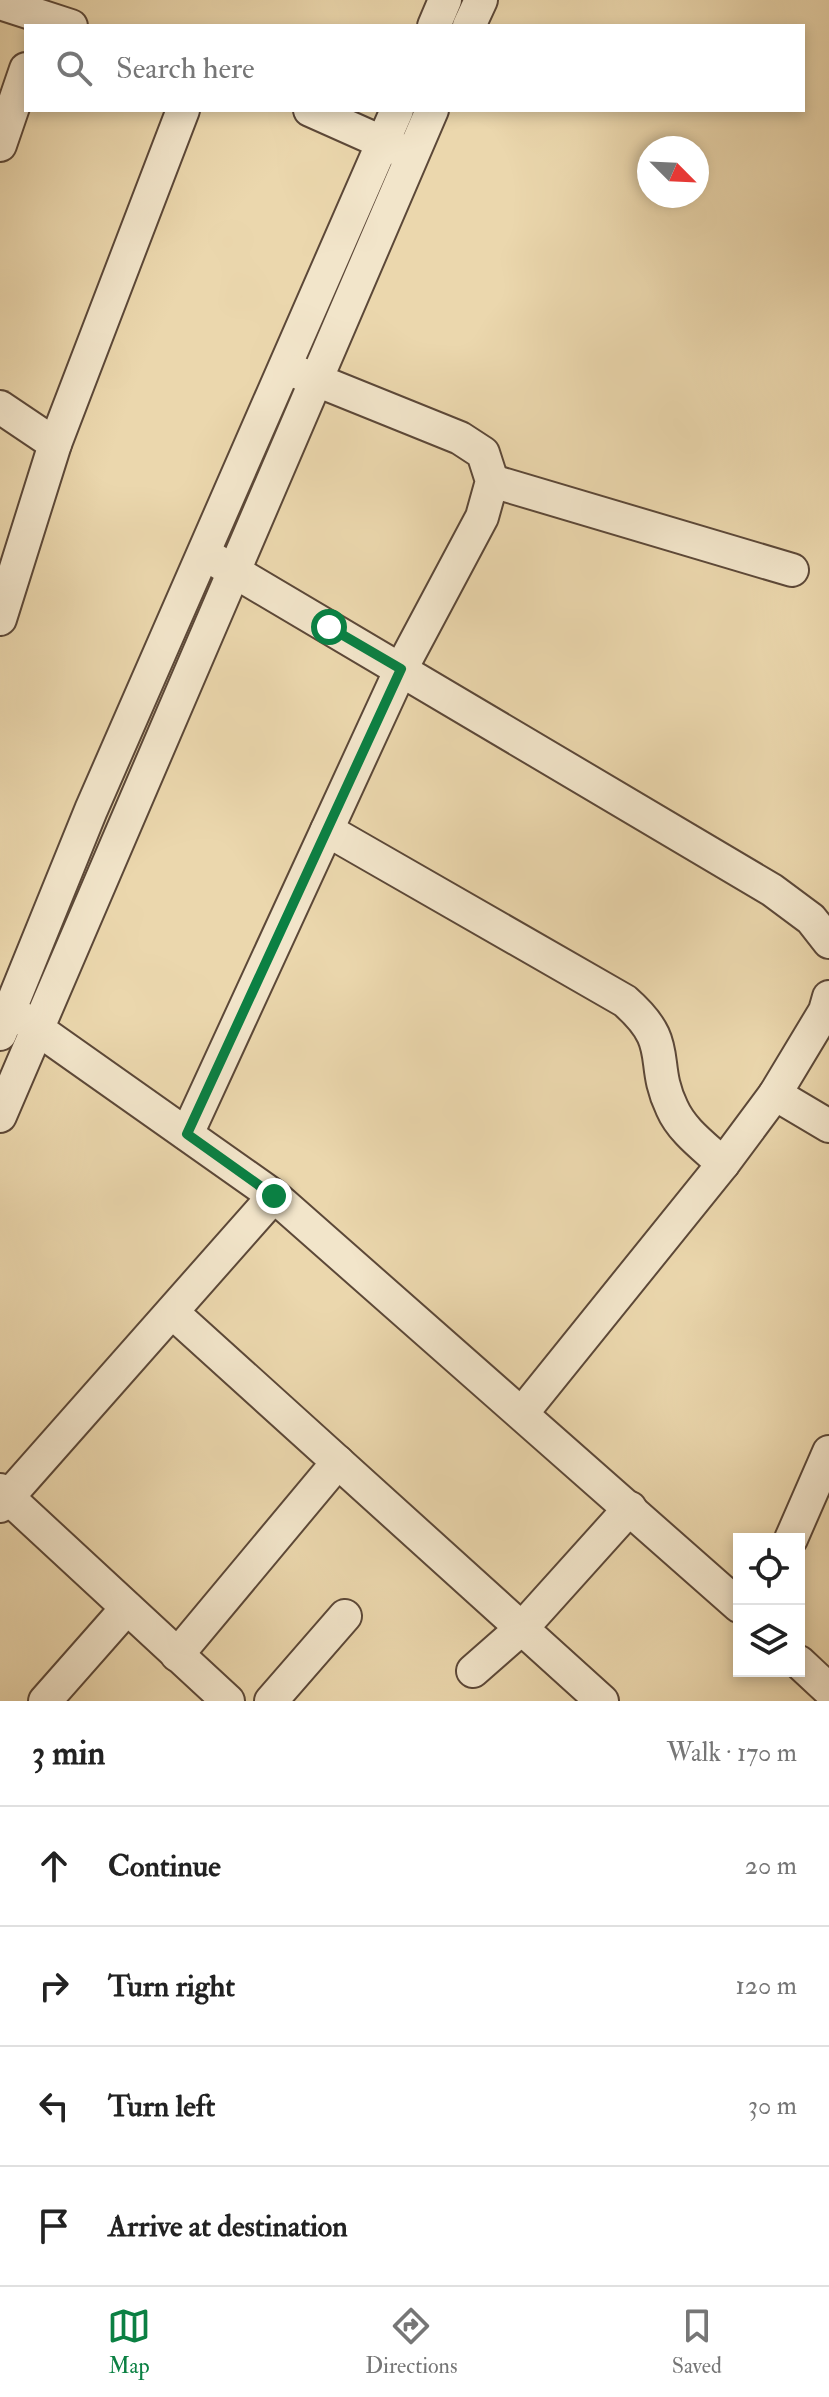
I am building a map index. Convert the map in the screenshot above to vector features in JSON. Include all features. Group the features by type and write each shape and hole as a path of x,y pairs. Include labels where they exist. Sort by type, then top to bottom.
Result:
{"street":[{"path":"435,24 445,0"},
{"path":"470,24 481,0"},
{"path":"0,3 51,23"},
{"path":"0,145 24,75"},
{"path":"0,619 55,444 182,112"},
{"path":"315,112 397,148"},
{"path":"1,1111 315,380 397,148 397,112"},
{"path":"430,112 397,148 285,367 91,810 5,1022 39,1028 274,1196 523,1412 738,1605"},
{"path":"187,1134 401,669 482,517 492,481 483,453 460,438 285,367"},
{"path":"0,407 55,444"},
{"path":"492,481 792,570"},
{"path":"203,554 772,890 811,919 829,942"},
{"path":"327,830 625,1001 653,1031 672,1109 690,1134 723,1164"},
{"path":"523,1412 723,1164 775,1094 825,1011 829,997"},
{"path":"775,1094 829,1126"},
{"path":"228,1701 3,1498 274,1196"},
{"path":"172,1312 602,1701"},
{"path":"794,1533 829,1452"},
{"path":"177,1655 338,1462"},
{"path":"473,1671 522,1628 630,1508"},
{"path":"45,1701 127,1608"},
{"path":"271,1701 345,1616"},
{"path":"805,1668 829,1690"}],"route":[{"path":"274,1196 187,1134 401,669 329,627"}]}
